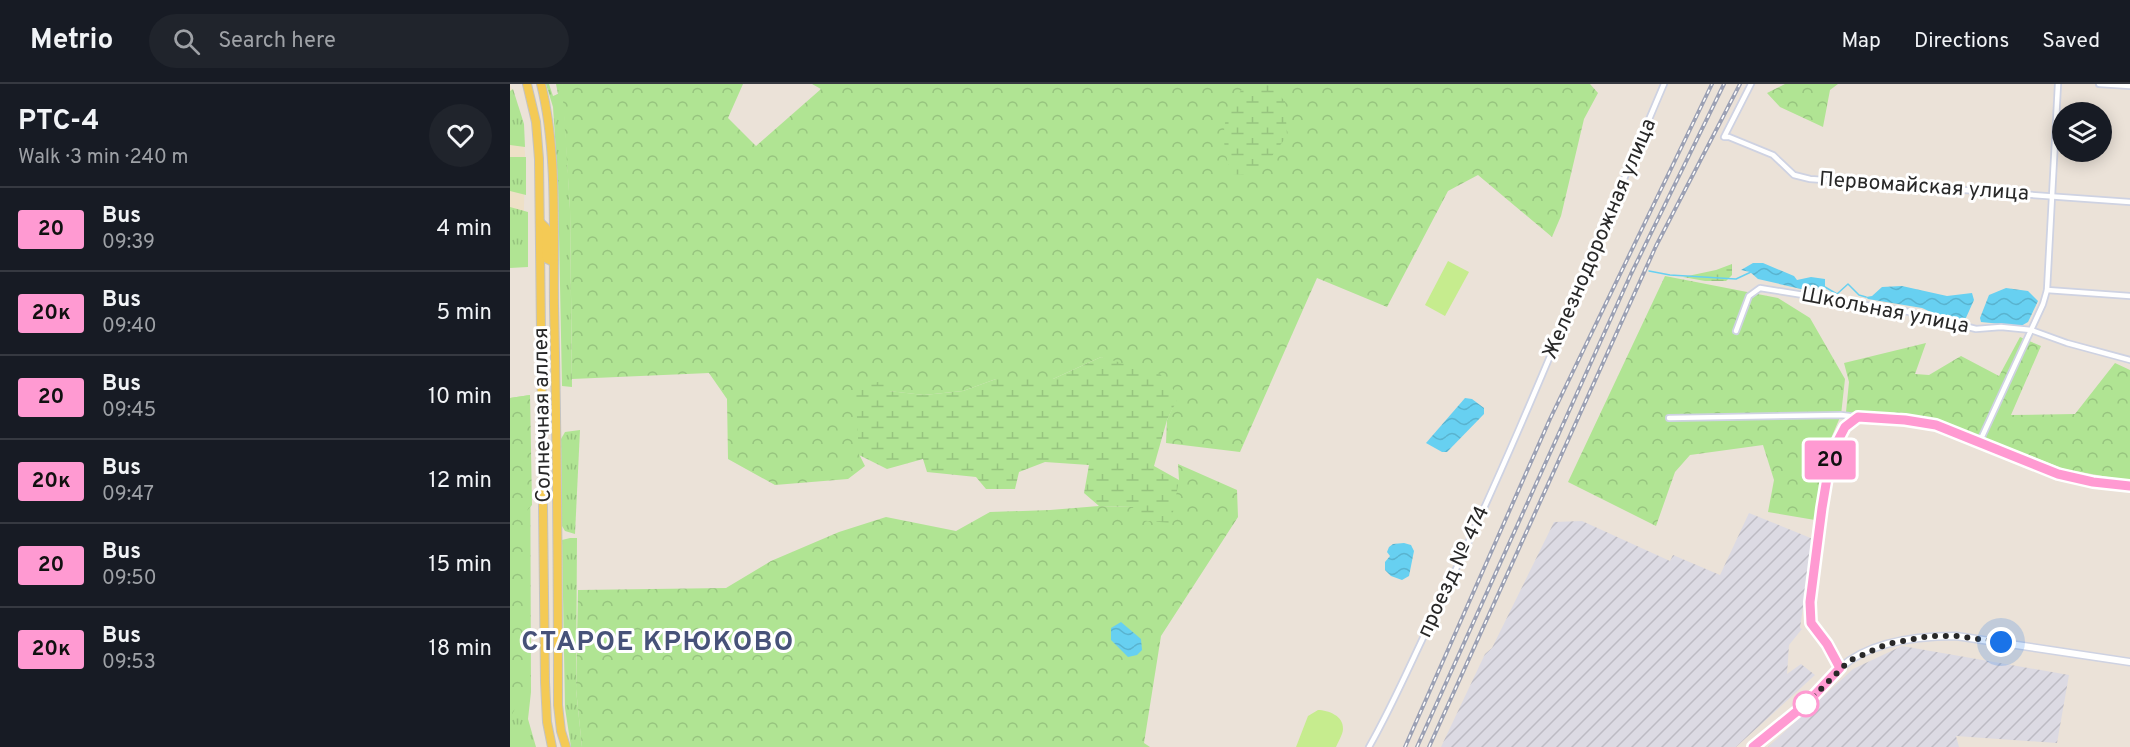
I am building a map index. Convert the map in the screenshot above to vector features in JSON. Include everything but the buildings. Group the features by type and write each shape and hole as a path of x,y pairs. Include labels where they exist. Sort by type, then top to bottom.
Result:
{"main road":[{"name":"Солнечная аллея","path":"527,84 536,122 539,159 545,682 547,722 552,747"},
{"name":"Солнечная аллея","path":"541,84 549,133 553,258 558,705 561,731 566,747"},
{"path":"540,222 546,228 547,259 551,261 553,258"}],"street":[{"name":"Железнодорожная улица","path":"1534,394 1664,84"},
{"name":"Первомайская улица","path":"1751,84 1724,137 1773,155 1794,175 1810,179 2130,202"},
{"path":"1980,441 2043,304 2046,290 2058,84"},
{"path":"2099,84 2130,86"},
{"name":"Школьная улица","path":"1736,331 1749,296 1760,288 1909,312 1976,329 2001,327 2031,330 2067,343 2130,360"},
{"path":"2046,290 2130,296"},
{"name":"проезд № 474","path":"1369,747 1461,559 1534,394"},
{"path":"1669,418 1841,415 1905,420 1936,425 2058,474 2093,482 2130,486"},
{"path":"1840,668 1827,644 1811,623 1810,609 1831,454 1845,427 1858,417"},
{"path":"1753,747 1806,704 1849,661 1887,644 1930,636 1956,636 2130,662"}],"shaded area":[{"path":"510,84 522,124 525,153 523,257 510,258"},
{"path":"1749,513 1813,539 1800,628 1802,629 1789,645 1787,674 1801,664 1815,675 1736,747 1441,747 1485,654 1492,648 1554,522 1582,521 1670,561 1673,555 1720,575"},
{"path":"1902,646 2069,675 2057,743 1956,736 1959,747 1768,747 1853,669"}],"green space":[{"path":"546,84 549,84 553,96 558,94 556,84 563,86 570,209 572,387 562,386 558,183 553,107"},
{"path":"562,84 743,84 728,118 756,146 821,89 812,84 1590,84 1598,93 1584,119 1561,216 1552,237 1478,175 1448,191 1387,307 1317,278 1240,452 1166,443 1167,420 1178,396 1101,357 1053,379 996,379 963,391 924,395 888,391 859,454 865,466 848,479 775,485 728,459 727,399 709,373 572,379 570,209"},
{"path":"1247,84 1267,84 1285,101 1287,136 1257,176 1232,174 1225,149 1224,126 1227,115 1238,94"},
{"path":"1785,84 1838,84 1830,90 1823,127 1780,107 1767,93"},
{"path":"513,89 524,124 525,147 510,145 510,91"},
{"path":"510,157 526,157 526,195 510,191"},
{"path":"510,207 528,212 528,267 510,268"},
{"path":"1448,261 1469,272 1445,316 1425,305"},
{"path":"1732,264 1732,275 1726,281 1705,281 1683,277 1716,270"},
{"path":"1665,276 1778,298 1810,318 1845,379 1841,415 1826,450 1815,520 1768,512 1774,480 1763,445 1690,455 1675,472 1656,526 1568,482"},
{"path":"2020,337 2041,346 2011,415 2075,414 2115,363 2130,370 2130,481 2064,469 1935,419 1846,412 1849,382 1844,363 1926,343 1915,374 1929,375 1961,356 1999,376"},
{"path":"1101,357 1160,374 1179,396 1167,420 1154,466 1179,480 1171,523 1137,520 1133,507 1099,506 1084,493 1089,465 1045,462 1019,472 1015,489 986,489 976,477 927,472 923,459 887,469 859,455 855,385 886,381 889,391 924,395 963,391 996,379 1053,379"},
{"path":"530,395 531,692 528,719 536,747 510,747 510,398"},
{"path":"530,395 532,505 525,513 524,692 510,718 510,398"},
{"path":"580,430 575,534 565,531 562,526 561,439 565,432"},
{"path":"1178,464 1237,490 1238,517 1161,636 1144,743 1150,747 582,747 576,689 578,590 726,588 771,561 839,532 886,517 956,531 990,512 1099,506 1133,507 1179,480"},
{"path":"577,538 576,689 582,747 571,747 565,708 562,540"},
{"path":"1318,710 1331,713 1343,724 1343,731 1336,747 1296,747 1308,716"}],"water":[{"path":"1753,263 1763,263 1794,276 1797,280 1811,277 1825,279 1825,289 1801,289 1758,279 1750,272 1741,270"},
{"path":"1902,286 1947,296 1972,293 1974,300 1965,320 1951,321 1922,308 1866,297 1872,296 1882,287"},
{"path":"2006,288 2028,291 2038,301 2028,322 2021,326 1981,322 1980,318 1989,295"},
{"path":"1465,398 1472,399 1484,408 1484,414 1447,452 1442,452 1426,443"},
{"path":"1393,544 1411,545 1414,551 1409,576 1402,580 1391,576 1385,570 1385,562 1390,556 1387,552 1389,547"},
{"path":"1121,622 1141,639 1142,650 1137,655 1128,657 1111,640 1111,628"}],"waterway":[{"path":"1649,271 1670,275 1736,279 1751,272"},
{"path":"1825,287 1837,294 1848,284 1859,295 1866,297"}],"railway":[{"path":"1405,747 1550,419 1712,84"},
{"path":"1417,747 1631,274 1724,84"},
{"path":"1429,747 1656,246 1740,84"}],"bus line":[{"name":"20","path":"1753,747 1806,704 1840,668 1827,644 1811,623 1810,602 1831,454 1845,427 1858,417 1905,420 1936,425 2058,474 2093,482 2130,486"}],"district":[{"name":"СТАРОЕ КРЮКОВО","path":"658,643"}],"route":[{"path":"1806,704 1849,661 1887,644 1930,636 1956,636 2001,642"}]}
